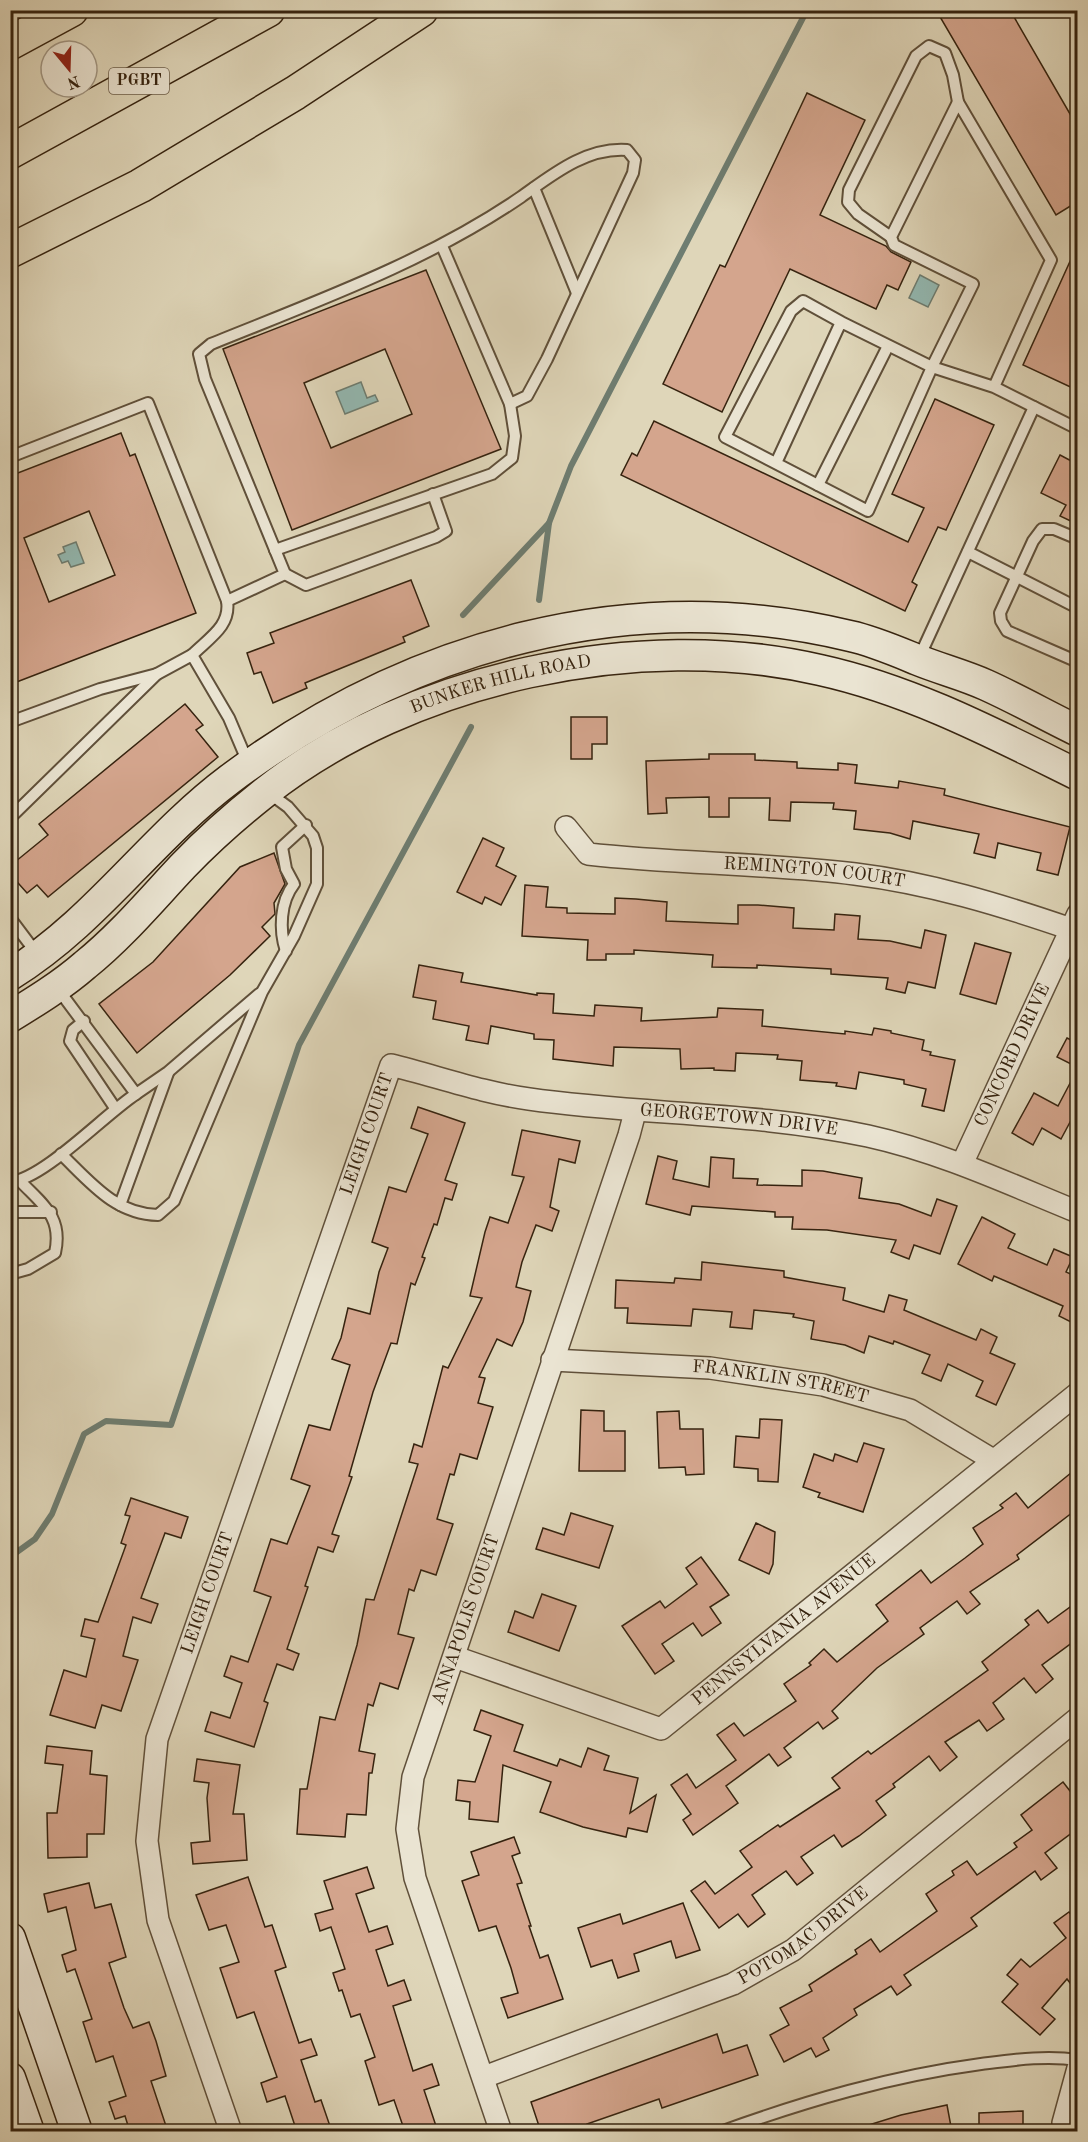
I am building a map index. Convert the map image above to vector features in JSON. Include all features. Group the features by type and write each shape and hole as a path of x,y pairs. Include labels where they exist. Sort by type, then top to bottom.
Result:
{"highway":[{"path":"10,43 71,10"},
{"name":"PGBT","path":"10,152 268,10"},
{"path":"10,251 140,186 295,93 421,10"}],"main road":[{"name":"BUNKER HILL ROAD","path":"10,975 39,957 107,897 180,821 249,765 331,712 416,670 510,639 576,626 648,619 751,620 852,636 985,684 1077,730"},
{"name":"BUNKER HILL ROAD","path":"10,1017 57,987 117,936 218,832 266,791 346,741 426,704 488,683 542,670 630,656 748,657 823,670 935,707 1077,775"},
{"path":"249,765 266,791"},
{"path":"39,957 57,987"},
{"path":"10,1938 77,2132"},
{"path":"10,2078 29,2132"}],"street":[{"name":"REMINGTON COURT","path":"566,827 588,854 857,874 983,899 1074,921"},
{"name":"CONCORD DRIVE","path":"962,1164 1074,921"},
{"name":"GEORGETOWN DRIVE","path":"392,1065 525,1099 634,1112 756,1119 868,1137 962,1164 1077,1212"},
{"name":"LEIGH COURT","path":"231,2132 158,1920 147,1841 158,1739 392,1065"},
{"name":"ANNAPOLIS COURT","path":"501,2132 415,1878 407,1829 413,1777 629,1135 634,1112"},
{"name":"FRANKLIN STREET","path":"552,1360 710,1368 823,1385 910,1410 993,1460"},
{"name":"PENNSYLVANIA AVENUE","path":"455,1657 661,1729 1077,1393"},
{"name":"POTOMAC DRIVE","path":"484,2077 732,1984 793,1950 1077,1718"},
{"path":"1064,2132 1063,2123 1077,2068"}],"lane":[{"path":"994,387 1051,260 958,102 953,75 945,53 930,46 916,56 849,190 848,202 858,214 891,237 894,245 973,284 932,367 868,511 725,437 791,311 803,301 932,367 994,387 1077,429"},
{"path":"891,237 958,102"},
{"path":"433,494 446,531 436,537 306,585 285,574 204,379 199,354 212,344 335,294 442,246 571,163 611,149 627,150 635,160 633,173 527,396 510,404"},
{"path":"534,188 577,293"},
{"path":"275,550 492,474 512,458 515,436 510,404 442,246"},
{"path":"776,463 841,322"},
{"path":"818,485 888,346"},
{"path":"10,457 148,403 227,601 229,614 226,622 192,655 157,674 100,689 10,722"},
{"path":"918,660 1034,407"},
{"path":"1077,539 1054,529 1042,530 1033,541 1000,613 1001,621 1007,631 1077,662"},
{"path":"968,552 1077,608"},
{"path":"227,601 285,574"},
{"path":"192,655 229,718 249,765"},
{"path":"10,818 157,674"},
{"path":"61,1154 106,1198 139,1215 158,1215 174,1201 262,992 286,951 317,884 317,849 306,825 288,807 266,791"},
{"path":"286,951 280,934 288,891 294,884 286,869 282,847 306,825"},
{"path":"10,918 39,957"},
{"path":"57,987 136,1094"},
{"path":"10,1274 28,1269 55,1253 59,1237 51,1212 15,1181 61,1154 115,1108 168,1072 262,992"},
{"path":"84,1021 72,1030 70,1041 115,1108"},
{"path":"120,1205 168,1072"},
{"path":"10,1212 51,1212"},
{"path":"720,2132 864,2085 935,2070 1062,2057 1077,2060"}],"water":[{"path":"920,275 939,285 928,307 909,298"},
{"path":"361,382 367,398 375,395 378,401 345,414 336,392"},
{"path":"76,542 84,563 71,567 68,561 62,563 58,555 65,552 63,547"}],"building":[{"path":"936,10 1010,10 1077,126 1077,202 1056,215"},
{"path":"807,93 865,120 820,215 886,246 891,252 911,262 898,290 887,285 876,309 790,269 722,412 663,384 720,265 725,267"},
{"path":"1077,246 1077,390 1023,365"},
{"path":"426,270 501,449 292,530 223,349","holes":["385,349 412,414 331,448 304,383"]},
{"path":"935,399 994,425 946,530 938,527 912,582 917,585 905,611 621,475 632,453 637,456 654,421 908,542 924,508 892,494"},
{"path":"121,433 130,456 135,454 196,613 14,683 10,675 10,476","holes":["89,511 115,575 49,602 24,538"]},
{"path":"1060,455 1077,464 1077,524 1060,516 1066,505 1041,493"},
{"path":"411,580 429,626 403,637 405,642 305,683 307,688 273,703 261,672 254,674 247,653 274,643 270,633"},
{"path":"185,704 203,725 196,730 218,757 48,897 37,885 27,893 10,874 10,866 48,835 39,824"},
{"path":"571,717 607,717 607,744 592,744 592,759 571,759"},
{"path":"709,754 755,754 755,760 797,762 797,768 838,770 838,763 857,765 855,783 898,788 899,781 945,789 944,795 1070,827 1058,875 1037,870 1041,853 998,843 995,858 974,853 979,834 913,821 910,839 890,833 854,829 856,811 833,809 834,803 791,802 790,821 769,820 770,798 729,798 729,817 709,817 709,797 666,798 667,813 648,814 646,761 709,759"},
{"path":"483,838 504,848 496,866 516,876 501,905 485,897 482,904 457,892"},
{"path":"274,853 285,884 274,903 275,914 262,927 270,936 230,975 137,1053 99,1004 153,962 240,867"},
{"path":"525,885 548,887 546,907 567,908 567,913 615,914 615,898 636,899 667,902 666,921 738,924 738,905 758,905 794,908 793,928 834,930 835,914 860,916 858,939 890,941 921,948 925,930 946,935 935,988 908,982 905,993 886,989 888,978 831,974 831,969 757,965 757,968 712,967 713,955 634,950 634,954 606,954 606,960 587,960 588,940 522,936"},
{"path":"975,943 1011,953 996,1004 960,994"},
{"path":"419,965 463,973 461,982 537,995 537,993 554,994 553,1013 594,1016 595,1005 642,1008 641,1021 717,1017 718,1008 763,1010 762,1026 872,1035 874,1028 924,1040 922,1050 931,1052 930,1055 955,1060 944,1111 922,1106 926,1089 904,1084 904,1080 859,1072 856,1089 836,1086 837,1083 800,1080 802,1061 777,1059 778,1055 736,1053 735,1071 714,1070 714,1068 681,1069 680,1049 614,1047 613,1066 553,1059 554,1040 534,1039 534,1034 491,1026 488,1044 466,1040 469,1026 433,1019 436,1001 413,997"},
{"path":"1067,1038 1077,1043 1077,1067 1057,1057"},
{"path":"1077,1070 1077,1109 1061,1139 1042,1128 1033,1145 1012,1133 1034,1093 1058,1106"},
{"path":"418,1107 465,1123 445,1180 457,1184 452,1200 445,1198 437,1225 434,1224 415,1285 411,1283 397,1344 391,1343 373,1392 349,1476 352,1477 332,1534 339,1536 333,1552 318,1547 305,1586 308,1587 287,1649 299,1654 293,1670 277,1664 264,1701 268,1703 254,1747 205,1731 211,1712 230,1718 242,1683 224,1676 231,1656 248,1662 271,1597 254,1591 271,1539 287,1544 310,1486 291,1479 309,1425 330,1430 350,1365 332,1359 341,1338 348,1308 370,1314 379,1272 388,1248 372,1242 389,1187 406,1192 428,1134 411,1128"},
{"path":"522,1130 580,1141 575,1163 559,1159 550,1207 559,1211 552,1231 536,1225 522,1262 516,1287 531,1291 523,1322 512,1346 497,1339 479,1377 485,1378 478,1403 493,1407 477,1459 460,1454 454,1475 450,1474 437,1519 453,1524 436,1575 421,1570 414,1591 409,1589 398,1634 414,1638 398,1689 380,1683 373,1706 368,1704 359,1751 375,1754 372,1773 369,1773 366,1815 347,1814 345,1837 297,1834 300,1789 307,1789 320,1717 335,1720 357,1645 366,1599 374,1600 418,1464 409,1462 414,1444 422,1447 443,1366 448,1368 482,1298 470,1296 490,1217 508,1223 524,1177 512,1175"},
{"path":"658,1156 677,1161 673,1179 709,1187 711,1157 734,1159 733,1178 758,1179 757,1185 802,1186 802,1170 823,1171 862,1178 859,1198 899,1204 931,1216 937,1199 957,1206 940,1254 914,1245 909,1259 891,1252 896,1240 827,1230 792,1229 793,1217 775,1217 775,1212 692,1206 690,1215 646,1204"},
{"path":"982,1217 1015,1234 1008,1248 1047,1265 1054,1249 1073,1257 1066,1272 1077,1277 1077,1325 1059,1316 1063,1306 994,1276 992,1281 958,1264"},
{"path":"702,1262 784,1271 784,1277 845,1288 843,1300 884,1312 889,1295 907,1300 904,1310 976,1340 981,1329 997,1337 990,1353 1015,1364 996,1405 976,1396 983,1381 948,1364 941,1381 922,1373 930,1355 894,1341 893,1344 869,1336 864,1353 845,1345 811,1339 814,1321 793,1317 794,1314 754,1310 752,1329 730,1327 732,1312 693,1309 691,1326 627,1323 628,1308 615,1308 616,1280 674,1283 675,1278 701,1280"},
{"path":"581,1410 604,1411 604,1431 625,1431 625,1471 579,1471"},
{"path":"679,1411 680,1429 703,1429 704,1474 686,1475 685,1467 659,1468 657,1412"},
{"path":"760,1419 782,1420 778,1482 758,1481 758,1469 734,1467 736,1436 759,1438"},
{"path":"864,1443 884,1449 863,1512 818,1497 820,1493 803,1487 814,1454 833,1461 835,1454 857,1462"},
{"path":"1077,1468 1077,1509 1017,1555 1019,1559 970,1592 980,1604 967,1614 957,1601 920,1628 924,1634 877,1668 832,1711 838,1718 823,1729 818,1722 784,1748 791,1757 778,1766 769,1754 726,1786 738,1803 693,1835 683,1820 691,1814 671,1785 687,1774 696,1788 736,1760 717,1735 734,1723 744,1736 796,1701 784,1684 811,1665 809,1663 824,1649 837,1662 888,1621 876,1605 921,1570 931,1583 983,1544 973,1528 1003,1508 1000,1505 1016,1493 1028,1508"},
{"path":"131,1498 188,1517 181,1538 165,1533 141,1598 158,1604 151,1623 133,1617 123,1656 138,1660 121,1711 102,1705 95,1728 50,1715 64,1670 86,1677 95,1639 81,1636 85,1619 98,1622 126,1545 121,1543 130,1516 125,1515"},
{"path":"571,1513 613,1526 599,1568 536,1549 543,1528 564,1535"},
{"path":"756,1523 775,1532 773,1564 769,1574 739,1560"},
{"path":"701,1557 729,1595 710,1607 721,1623 702,1636 693,1623 662,1644 674,1661 655,1674 622,1626 660,1601 665,1608 697,1584 686,1568"},
{"path":"542,1594 576,1606 559,1651 508,1632 515,1611 533,1618"},
{"path":"1077,1602 1077,1639 1042,1665 1053,1679 1036,1693 1024,1678 993,1703 1004,1719 987,1731 979,1720 945,1742 957,1757 940,1771 929,1756 893,1784 895,1787 876,1801 886,1815 859,1836 842,1847 834,1835 801,1857 813,1873 797,1885 786,1871 752,1895 765,1914 748,1927 738,1914 719,1928 691,1891 705,1881 715,1894 752,1867 740,1851 840,1788 832,1778 868,1751 871,1754 988,1670 982,1662 1029,1625 1025,1620 1038,1610 1048,1623"},
{"path":"481,1710 523,1725 514,1751 557,1766 560,1759 581,1767 588,1748 609,1756 604,1770 638,1778 630,1813 656,1795 647,1832 628,1828 626,1837 583,1827 540,1812 551,1782 503,1765 498,1822 469,1819 470,1802 456,1800 458,1780 475,1782 491,1736 474,1730"},
{"path":"47,1746 92,1751 90,1774 107,1776 104,1834 87,1834 87,1857 48,1858 47,1813 57,1813 63,1765 45,1763"},
{"path":"197,1759 240,1765 233,1814 244,1814 247,1860 193,1864 191,1843 210,1841 207,1798 209,1783 194,1781"},
{"path":"1063,1782 1077,1800 1077,1829 1045,1853 1057,1868 1041,1880 1035,1871 971,1918 977,1926 904,1975 911,1985 897,1995 891,1986 854,2009 857,2015 823,2038 829,2050 816,2057 811,2048 784,2062 770,2035 789,2025 780,2008 812,1991 809,1985 857,1954 855,1950 871,1939 880,1952 937,1911 926,1894 954,1875 952,1871 967,1861 977,1875 1017,1847 1014,1843 1032,1830 1021,1815"},
{"path":"514,1837 520,1853 512,1856 522,1883 517,1884 531,1926 529,1926 540,1958 548,1955 563,1999 508,2018 501,1998 518,1993 511,1968 496,1926 479,1931 462,1881 479,1875 471,1852"},
{"path":"367,1867 374,1888 356,1894 369,1932 387,1926 393,1944 376,1950 388,1986 404,1980 411,2000 393,2006 413,2071 432,2064 439,2085 424,2090 438,2132 405,2132 394,2100 379,2105 365,2061 375,2057 360,2014 351,2017 342,1990 339,1991 333,1973 345,1969 331,1927 320,1931 315,1914 333,1909 324,1881"},
{"path":"248,1877 265,1927 272,1925 286,1967 275,1971 299,2043 311,2039 317,2055 301,2060 315,2102 321,2100 332,2132 297,2132 285,2096 267,2102 261,2083 277,2077 254,2012 237,2018 220,1968 239,1962 226,1925 209,1930 196,1895"},
{"path":"89,1883 95,1908 111,1904 126,1957 109,1963 124,2008 133,2028 149,2022 156,2041 166,2076 151,2081 168,2132 130,2132 125,2116 115,2119 109,2102 126,2096 113,2056 96,2062 83,2022 92,2019 75,1969 67,1972 62,1955 76,1950 66,1907 48,1912 44,1894"},
{"path":"683,1903 700,1950 676,1958 671,1941 634,1954 639,1971 618,1978 612,1960 591,1967 578,1928 620,1914 623,1924"},
{"path":"1069,1912 1077,1921 1077,1992 1067,1979 1042,2008 1055,2019 1040,2035 1002,2002 1018,1984 1007,1975 1021,1959 1030,1967 1066,1938 1054,1923"},
{"path":"717,2034 723,2053 747,2045 758,2075 662,2108 659,2099 587,2124 589,2132 541,2132 531,2102"},
{"path":"947,2105 952,2132 860,2132 859,2128 901,2115"},
{"path":"1023,2111 1023,2132 979,2132 979,2113"}],"waterway":[{"path":"539,600 549,523 571,466 807,10"},
{"path":"463,615 549,523"},
{"path":"10,1557 35,1539 52,1514 84,1434 106,1421 171,1425 299,1045 471,727"}]}
